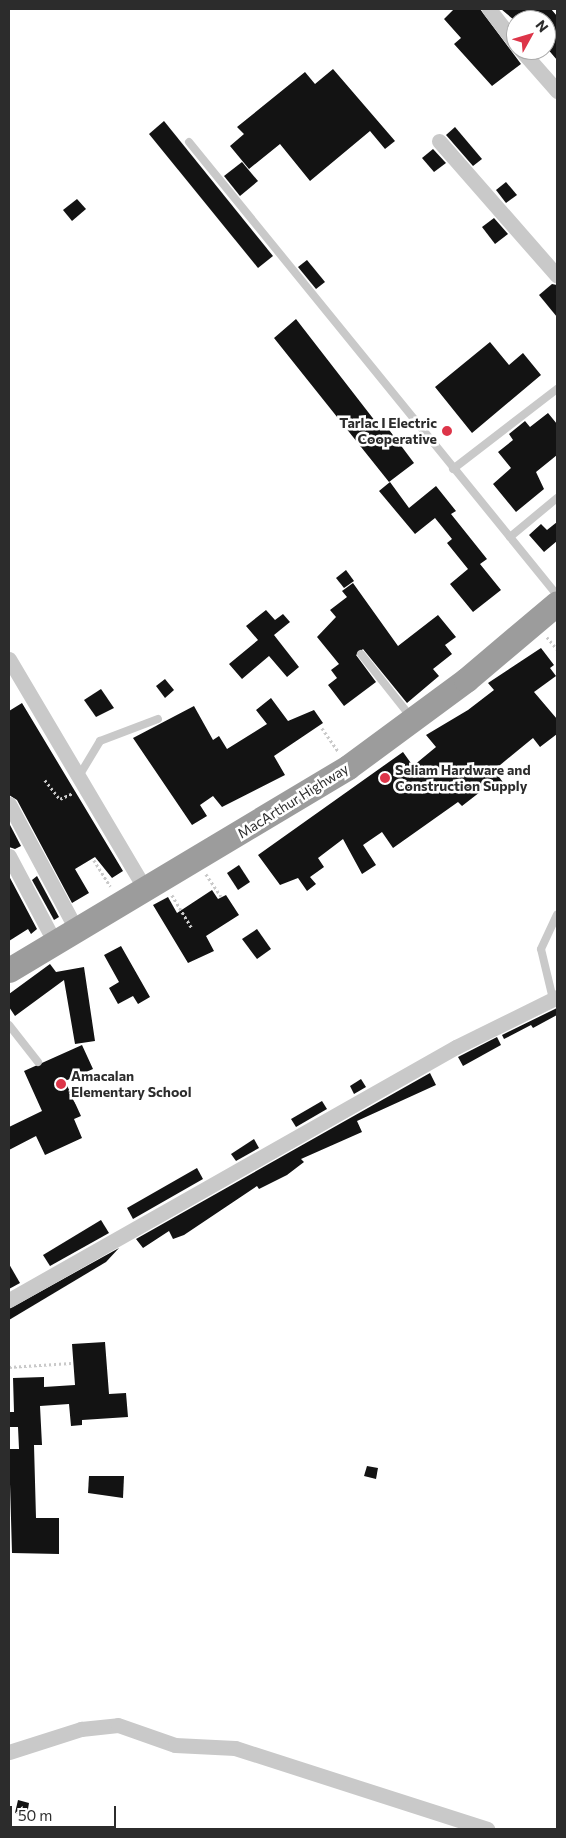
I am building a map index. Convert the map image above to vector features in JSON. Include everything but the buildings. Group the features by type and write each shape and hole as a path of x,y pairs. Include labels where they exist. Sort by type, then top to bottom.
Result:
{"highway":[{"name":"MacArthur Highway","path":"9,970 197,861 348,767 414,720 557,603"}],"street":[{"path":"490,9 506,31"},
{"path":"530,60 557,91"},
{"path":"439,141 557,276"},
{"path":"9,659 82,781 155,886"},
{"path":"9,804 77,931"},
{"path":"9,856 55,943"},
{"path":"9,1300 456,1047 555,998"},
{"path":"9,1752 81,1730 118,1725 176,1745 235,1748 487,1829"}],"lane":[{"path":"189,142 557,595"},
{"path":"453,469 557,389"},
{"path":"510,537 557,498"},
{"path":"361,654 414,720"},
{"path":"82,781 100,740 158,720"},
{"path":"555,998 541,948 557,915"},
{"path":"9,1025 38,1062"}],"path":[{"path":"322,728 348,767"},
{"path":"45,780 62,800 82,781"},
{"path":"94,860 122,905"},
{"path":"197,861 220,896"},
{"path":"155,886 192,928"},
{"path":"9,1367 71,1363"}],"place":[{"name":"Tarlac I Electric Cooperative","path":"447,431"},
{"name":"Seliam Hardware and Construction Supply","path":"385,778"},
{"name":"Amacalan Elementary School","path":"61,1084"}]}
